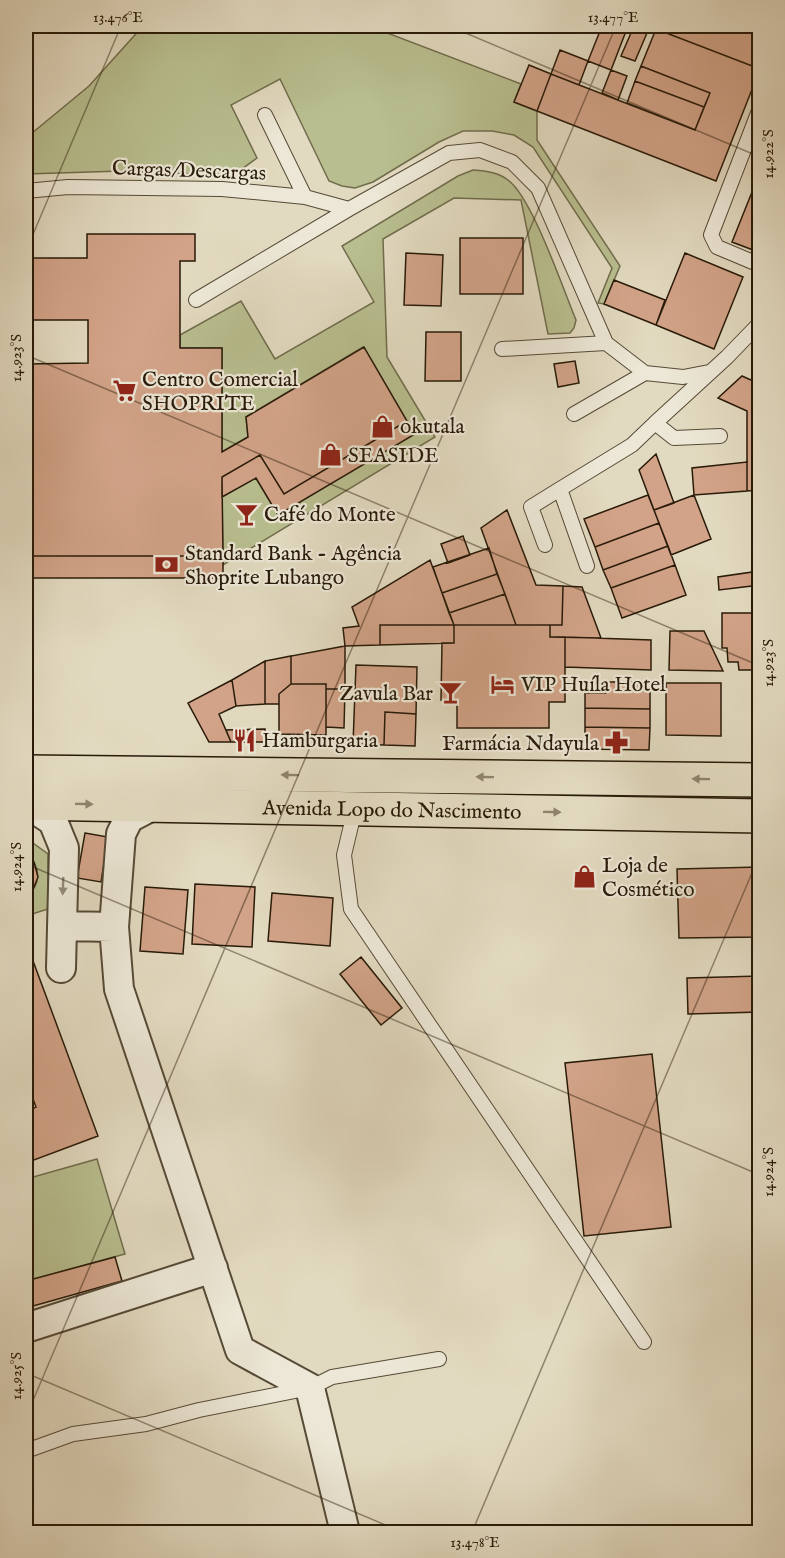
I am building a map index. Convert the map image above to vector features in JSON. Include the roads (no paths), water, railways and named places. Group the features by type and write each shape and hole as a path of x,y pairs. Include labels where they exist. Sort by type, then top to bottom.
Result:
{"main road":[{"name":"Avenida Lopo do Nascimento","path":"26,772 759,780"},
{"name":"Avenida Lopo do Nascimento","path":"26,803 759,816"}],"street":[{"path":"26,803 53,821 64,848 61,968"},
{"path":"153,806 129,818 121,834 114,927 119,989 240,1350 310,1388 345,1533"},
{"path":"62,926 114,927"},
{"path":"26,1328 213,1268"}],"lane":[{"path":"759,108 711,236 717,247 759,265"},
{"path":"266,115 304,197"},
{"path":"196,300 349,209 449,153 480,150 512,162 538,188 606,343 645,373 683,377 709,372"},
{"name":"Cargas/Descargas","path":"26,191 68,187 222,189 304,197 349,209"},
{"path":"545,545 531,507 632,445 759,323"},
{"path":"502,349 606,343"},
{"path":"574,414 645,373"},
{"path":"656,423 674,438 720,436"},
{"path":"560,489 587,566"},
{"path":"355,809 344,855 351,909 644,1342"},
{"path":"26,1451 73,1434 146,1424 199,1410 310,1388 332,1377 440,1359"}],"place":[{"name":"Centro Comercial SHOPRITE","path":"124,391"},
{"name":"okutala","path":"382,426"},
{"name":"SEASIDE","path":"330,455"},
{"name":"Café do Monte","path":"246,514"},
{"name":"Standard Bank - Agência Shoprite Lubango","path":"167,565"},
{"name":"VIP Huíla Hotel","path":"503,684"},
{"name":"Zavula Bar","path":"451,693"},
{"name":"Hamburgaria","path":"244,740"},
{"name":"Farmácia Ndayula","path":"617,743"},
{"name":"Loja de Cosmético","path":"584,877"}]}
